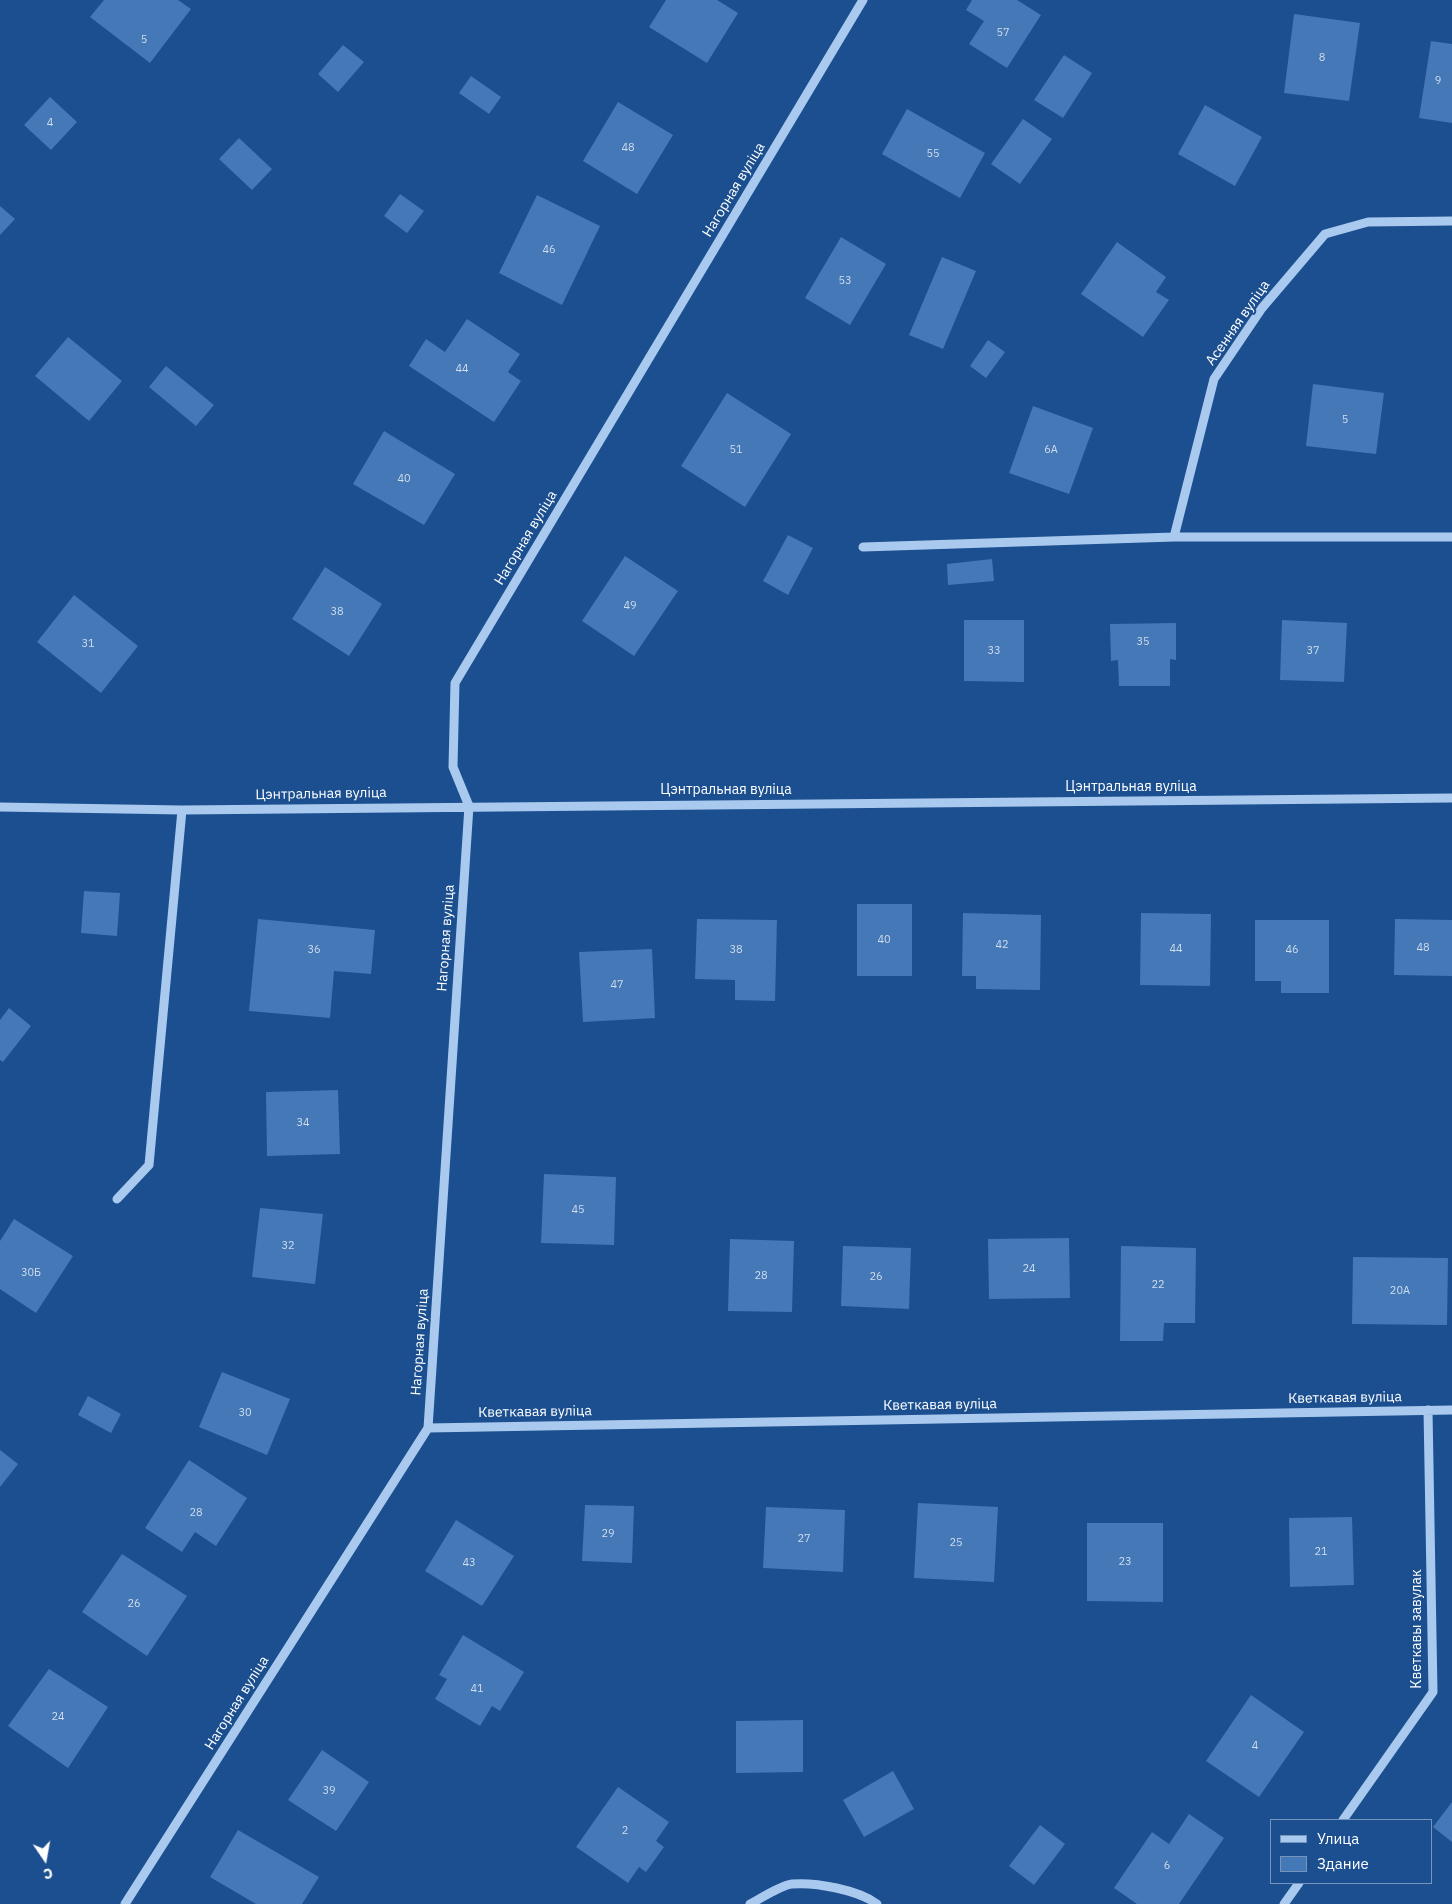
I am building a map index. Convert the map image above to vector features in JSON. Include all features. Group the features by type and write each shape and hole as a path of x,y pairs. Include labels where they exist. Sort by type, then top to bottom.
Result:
{"street":[{"name":"Нагорная вуліца","path":"126,1904 428,1428 469,806 453,767 455,683 863,0"},
{"name":"Асенняя вуліца","path":"1174,537 1214,379 1262,308 1325,234 1368,222 1452,221"},
{"path":"863,547 1174,537 1452,537"},
{"name":"Цэнтральная вуліца","path":"0,807 182,810 1452,798"},
{"path":"117,1198 149,1165 182,810"},
{"name":"Кветкавы завулак","path":"1344,1819 1433,1692 1428,1410"},
{"name":"Кветкавая вуліца","path":"428,1428 1452,1410"},
{"path":"750,1904 790,1884 831,1888 866,1897 877,1904"},
{"path":"1284,1904 1298,1884"}],"building":[{"path":"104,0 178,0 191,9 150,63 90,17"},
{"path":"666,0 717,0 738,13 707,63 649,27"},
{"path":"972,0 1017,0 1041,15 1007,68 969,44 984,21 966,10"},
{"path":"1294,14 1360,23 1349,101 1284,93"},
{"path":"1431,41 1452,44 1452,123 1419,118"},
{"path":"343,45 364,62 338,92 318,74"},
{"path":"1064,55 1092,73 1063,118 1034,100"},
{"path":"471,76 501,97 489,114 459,93"},
{"path":"50,97 77,122 51,150 24,125"},
{"path":"618,102 673,135 637,194 583,161"},
{"path":"1205,105 1262,137 1235,186 1178,154"},
{"path":"907,109 985,153 960,198 882,154"},
{"path":"1023,119 1052,139 1020,184 991,164"},
{"path":"239,138 272,169 252,190 219,159"},
{"path":"400,194 424,211 407,233 384,216"},
{"path":"537,195 600,226 562,305 499,273"},
{"path":"0,206 15,219 0,235"},
{"path":"841,237 886,264 850,325 805,298"},
{"path":"1117,242 1166,277 1156,292 1169,300 1143,337 1081,294"},
{"path":"942,257 976,271 943,349 909,335"},
{"path":"467,319 520,354 508,372 521,381 494,422 409,366 426,339 445,352"},
{"path":"68,337 122,381 89,421 35,376"},
{"path":"988,340 1005,352 986,378 970,366"},
{"path":"166,366 214,405 196,426 149,387"},
{"path":"1313,384 1384,393 1376,454 1306,446"},
{"path":"727,393 791,434 745,507 681,466"},
{"path":"1033,406 1093,428 1069,494 1009,473"},
{"path":"384,431 455,474 424,525 353,484"},
{"path":"788,535 813,548 788,595 763,581"},
{"path":"625,556 678,591 634,656 582,621"},
{"path":"992,559 994,581 948,585 947,564"},
{"path":"325,567 382,604 349,656 292,619"},
{"path":"74,595 138,646 101,693 37,642"},
{"path":"964,620 1024,620 1024,682 964,681"},
{"path":"1282,620 1347,623 1344,682 1280,680"},
{"path":"1176,623 1176,660 1170,659 1170,686 1119,686 1118,660 1111,661 1110,624"},
{"path":"84,891 120,893 117,936 81,933"},
{"path":"857,904 912,904 912,976 857,976"},
{"path":"963,913 1041,915 1040,990 976,989 976,976 962,976"},
{"path":"1141,913 1211,914 1210,986 1140,985"},
{"path":"258,919 375,930 371,974 334,971 330,1018 249,1011"},
{"path":"697,919 777,920 775,1001 735,1000 735,980 695,979"},
{"path":"1395,919 1452,920 1452,976 1394,975"},
{"path":"1255,920 1329,920 1329,993 1281,993 1281,981 1255,981"},
{"path":"652,949 655,1018 583,1022 579,952"},
{"path":"9,1008 31,1026 3,1062 0,1060 0,1020"},
{"path":"338,1090 340,1154 267,1156 266,1092"},
{"path":"544,1174 616,1177 614,1245 541,1243"},
{"path":"260,1208 323,1214 315,1284 252,1277"},
{"path":"14,1219 73,1256 36,1313 0,1289 0,1241"},
{"path":"1069,1238 1070,1298 989,1299 988,1239"},
{"path":"730,1239 794,1241 792,1312 728,1311"},
{"path":"843,1246 911,1248 909,1309 841,1306"},
{"path":"1121,1246 1196,1248 1195,1323 1164,1323 1163,1341 1120,1341"},
{"path":"1353,1257 1448,1258 1447,1325 1352,1324"},
{"path":"222,1372 290,1399 267,1455 199,1427"},
{"path":"88,1396 121,1414 111,1433 78,1415"},
{"path":"0,1450 18,1464 0,1487"},
{"path":"189,1460 247,1498 216,1546 195,1532 182,1552 145,1528"},
{"path":"918,1503 998,1507 994,1582 914,1578"},
{"path":"585,1505 634,1506 632,1563 582,1561"},
{"path":"766,1507 845,1510 843,1572 763,1568"},
{"path":"1352,1517 1354,1585 1290,1587 1289,1518"},
{"path":"456,1520 514,1556 482,1606 425,1571"},
{"path":"1087,1523 1163,1523 1163,1602 1087,1601"},
{"path":"122,1554 187,1596 147,1656 82,1612"},
{"path":"463,1635 524,1672 500,1711 492,1706 480,1726 435,1699 447,1679 439,1675"},
{"path":"49,1669 108,1707 68,1768 8,1726"},
{"path":"1251,1695 1304,1732 1259,1797 1206,1761"},
{"path":"803,1720 803,1772 736,1773 736,1721"},
{"path":"322,1750 369,1782 336,1831 288,1800"},
{"path":"893,1771 914,1809 864,1837 843,1800"},
{"path":"618,1787 669,1822 656,1841 664,1847 646,1872 639,1867 628,1883 576,1847"},
{"path":"1452,1802 1452,1842 1433,1827"},
{"path":"1189,1814 1224,1838 1179,1904 1137,1904 1114,1888 1152,1832 1169,1844"},
{"path":"1040,1825 1065,1844 1034,1885 1009,1866"},
{"path":"238,1830 319,1877 302,1904 256,1904 210,1877"}]}
